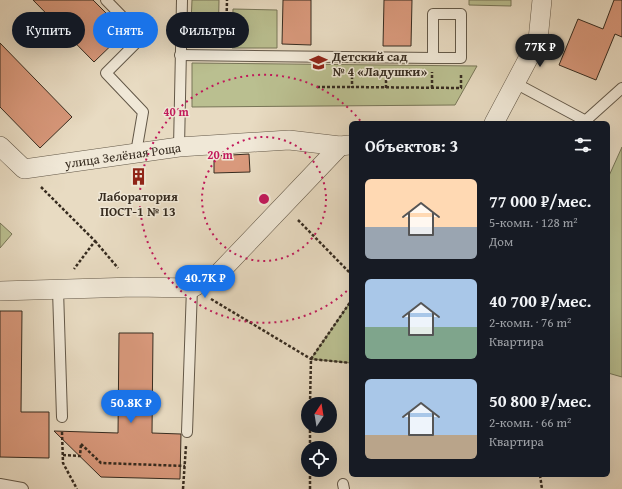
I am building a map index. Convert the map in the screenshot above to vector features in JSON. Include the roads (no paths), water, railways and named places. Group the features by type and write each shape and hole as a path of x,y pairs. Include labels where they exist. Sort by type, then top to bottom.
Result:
{"street":[{"path":"495,121 538,40 542,0"},
{"name":"улица Зелёная Роща","path":"0,146 24,170 179,147 289,140 345,145"},
{"path":"0,291 134,287 192,288 219,273 283,205 345,145"}],"lane":[{"path":"106,0 142,36 106,72 143,112 136,153"},
{"path":"179,147 182,0"},
{"path":"180,55 226,56 432,58 461,58 461,14 433,14 432,58"},
{"path":"515,83 582,121"},
{"path":"585,121 622,88"},
{"path":"187,432 192,288"},
{"path":"58,290 62,417"},
{"path":"0,484 23,489"}],"place":[{"name":"Детский сад № 4 «Ладушки»","path":"319,63"},
{"name":"Лаборатория ПОСТ-1 № 13","path":"138,177"}]}
